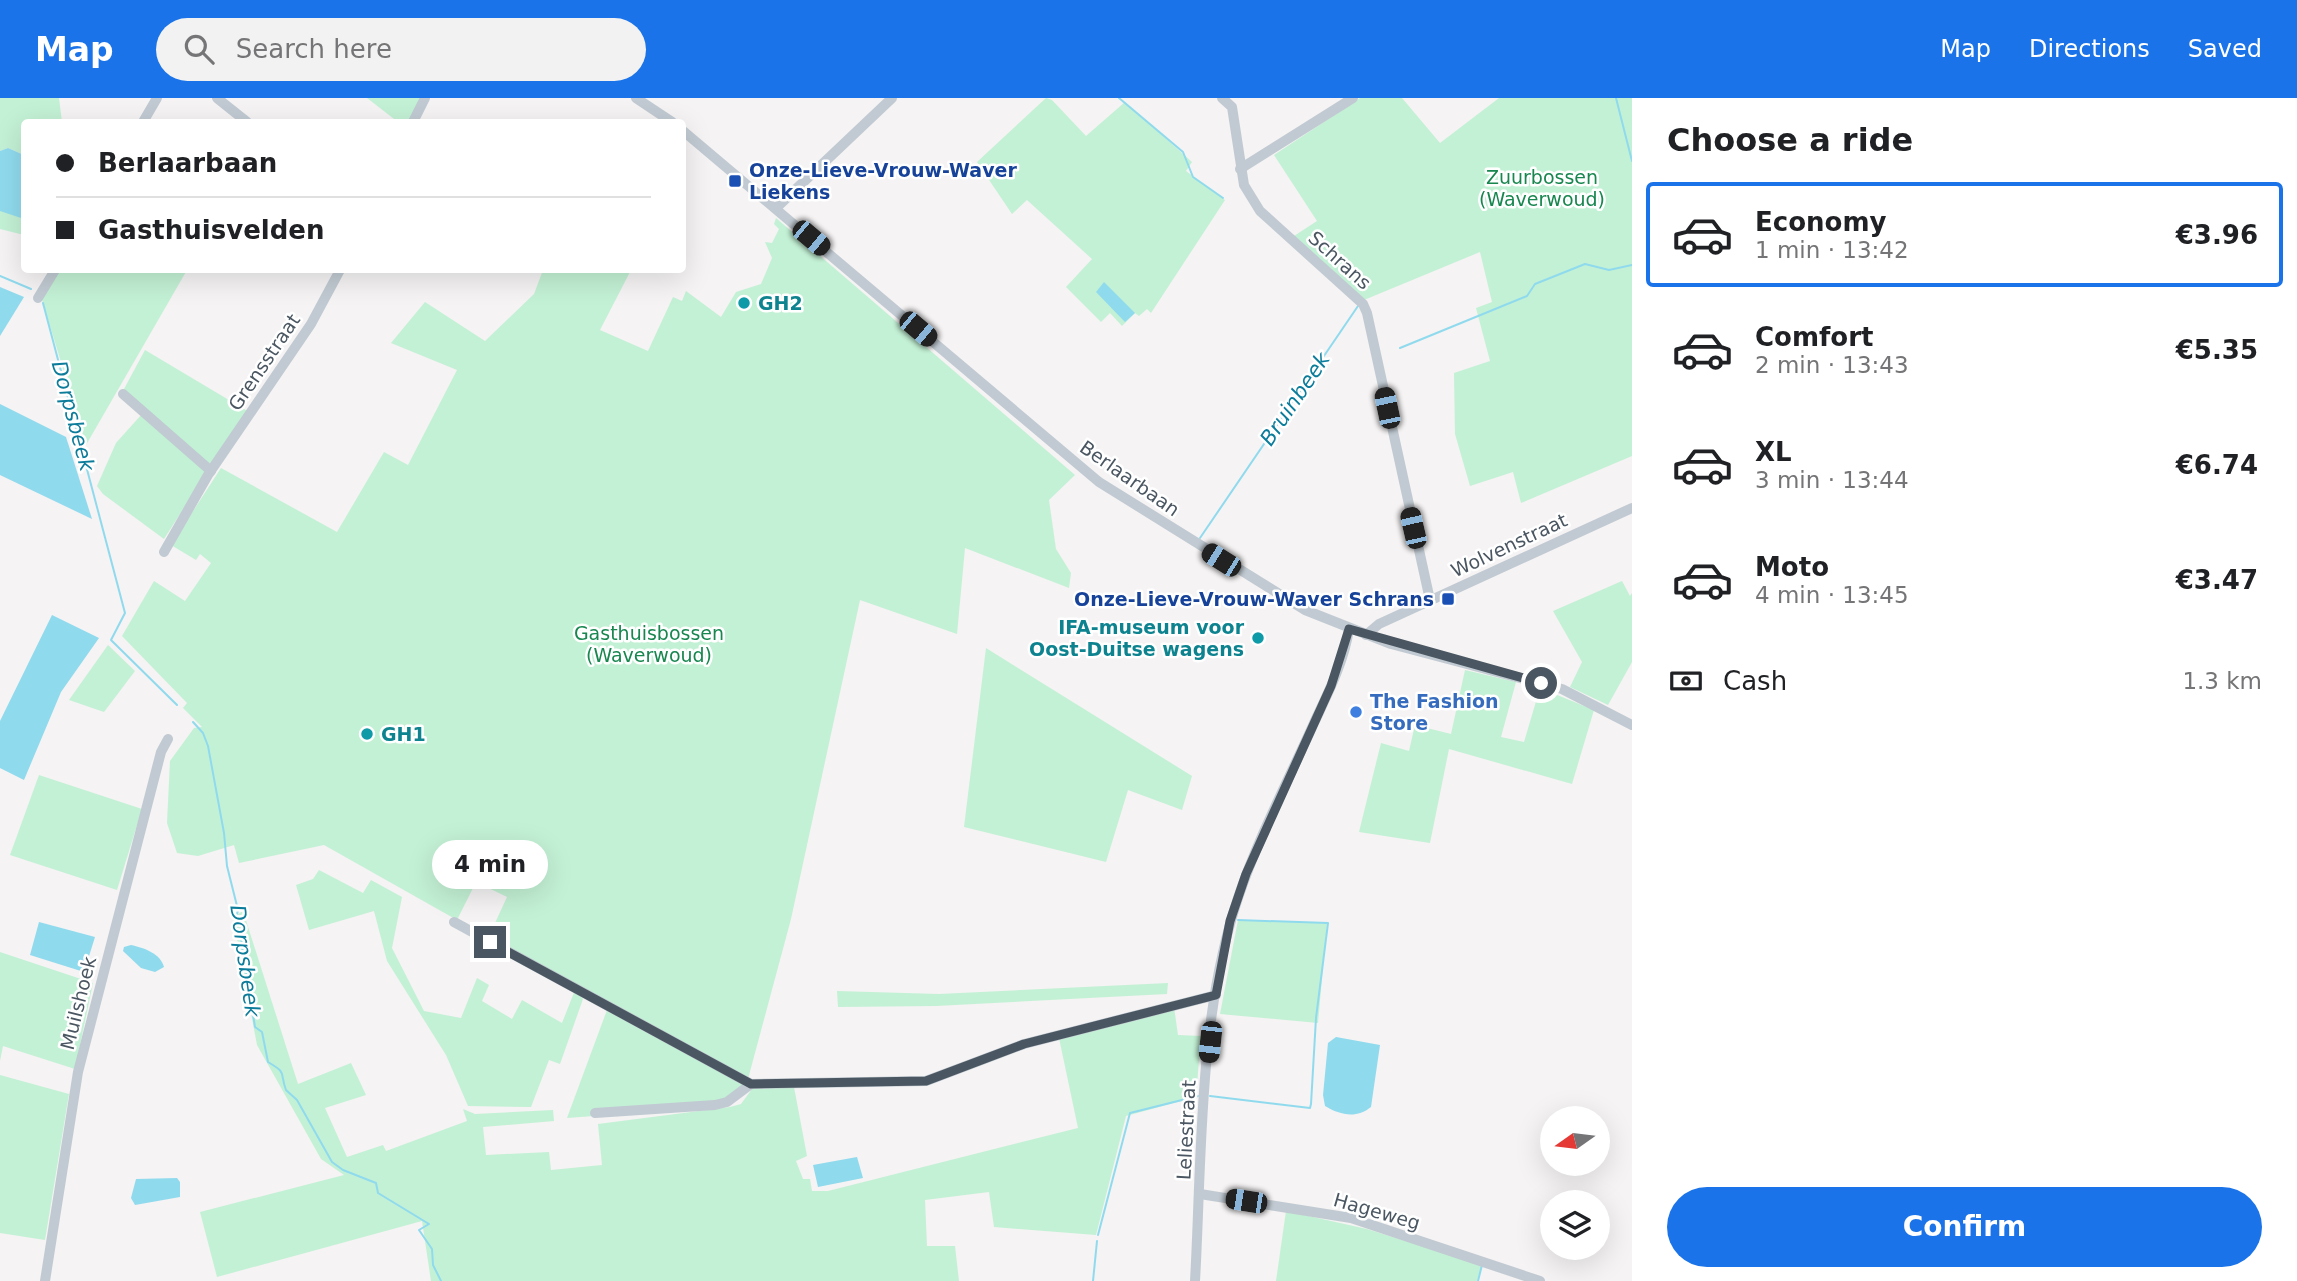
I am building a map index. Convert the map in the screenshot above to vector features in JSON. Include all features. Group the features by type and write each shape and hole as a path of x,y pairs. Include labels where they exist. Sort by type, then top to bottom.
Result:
{"street":[{"path":"145,119 157,98"},
{"path":"217,98 243,119"},
{"path":"414,119 425,98"},
{"path":"636,98 668,119"},
{"path":"776,208 892,98"},
{"name":"Schrans","path":"1222,98 1232,107 1246,193 1260,211 1363,304 1367,313 1430,600"},
{"path":"1240,169 1353,98"},
{"name":"Berlaarbaan","path":"686,133 1099,482 1281,596 1366,635 1562,689 1632,725"},
{"path":"38,298 53,273"},
{"name":"Grensstraat","path":"164,552 211,471 311,324 338,273"},
{"path":"123,394 211,471"},
{"name":"Wolvenstraat","path":"1366,635 1379,624 1632,509"},
{"name":"Leliestraat","path":"1195,1281 1205,1080 1216,995 1230,921 1246,874 1331,686 1349,629"},
{"name":"Muilshoek","path":"45,1281 78,1072 127,878 168,739"},
{"path":"454,922 751,1084 926,1081 1024,1044 1216,995"},
{"path":"595,1113 715,1105 727,1102 751,1084"},
{"name":"Hageweg","path":"1200,1194 1351,1218 1540,1281"}],"green space":[{"path":"0,98 59,98 62,119 21,119 21,154 8,148 0,151"},
{"path":"367,98 424,98 414,119 394,119"},
{"path":"1046,98 1052,100 1086,136 1125,102 1192,162 1186,171 1225,200 1151,313 1147,309 1139,316 1135,313 1122,326 1110,313 1101,322 1066,287 1092,259 1027,200 1012,214 977,162"},
{"name":"Zuurbossen (Waverwoud)","path":"1360,98 1402,98 1440,143 1499,98 1632,98 1632,456 1521,503 1513,472 1470,486 1455,434 1454,373 1490,361 1476,308 1492,302 1480,252 1364,300 1294,236 1317,221 1274,155"},
{"path":"0,211 21,218 21,234 0,229"},
{"name":"Gasthuisbossen (Waverwoud)","path":"776,218 1075,475 1049,500 1056,549 1071,573 1069,588 965,548 957,634 860,600 791,919 748,1079 489,936 507,897 476,882 457,920 324,845 239,863 234,845 198,856 177,853 167,823 170,761 194,728 202,727 183,708 187,703 122,636 154,581 185,601 211,563 200,554 196,560 171,545 221,468 337,532 384,452 408,465 457,370 391,343 425,302 485,341 534,294 542,273 629,273 600,330 648,351 673,297 682,301 686,291 721,317 736,292 761,284 772,258 765,242 772,243 779,229 774,224"},
{"path":"56,273 185,273 86,445 41,296"},
{"path":"145,350 249,412 209,466 124,389"},
{"path":"142,414 207,472 164,539 103,494 97,486 116,443"},
{"path":"1622,581 1630,596 1632,593 1632,662 1608,705 1570,687 1582,662 1553,611"},
{"path":"108,645 135,671 104,712 69,700"},
{"path":"986,648 1192,776 1182,810 1128,790 1106,862 964,827"},
{"path":"1465,670 1516,682 1501,737 1524,742 1540,688 1594,710 1572,784 1449,749 1430,843 1359,832 1381,743 1409,751 1415,725 1451,734"},
{"path":"39,775 142,809 117,890 10,855"},
{"path":"319,870 363,893 371,880 402,897 392,948 424,1011 461,1018 477,978 489,985 482,1001 512,1019 522,1000 562,1023 575,990 583,999 560,1064 549,1060 531,1107 468,1106 446,1055 387,961 374,911 309,930 296,885 313,879"},
{"path":"243,911 298,1084 351,1063 366,1095 325,1108 347,1157 383,1145 386,1151 467,1121 463,1109 475,1114 553,1110 554,1121 483,1127 486,1155 549,1152 551,1170 602,1165 598,1124 730,1107 741,1104 752,1089 794,1087 807,1156 796,1161 803,1179 810,1179 812,1191 828,1191 1078,1128 1059,1038 1174,1007 1178,1035 1201,1036 1196,1097 1126,1116 1096,1235 994,1227 989,1192 925,1200 927,1246 955,1246 959,1281 431,1281 422,1221 217,1277 200,1212 344,1175 321,1159 257,1045 233,917"},
{"path":"1238,920 1327,923 1318,1023 1220,1014"},
{"path":"0,952 93,983 75,1069 3,1046 0,1061"},
{"path":"1168,983 1167,994 936,1006 838,1007 837,991 939,994"},
{"path":"607,1010 744,1085 733,1100 660,1111 567,1118"},
{"path":"0,1075 69,1094 45,1240 0,1233"},
{"path":"1286,1211 1367,1229 1482,1265 1477,1281 1276,1281"}],"water":[{"path":"8,148 21,154 21,218 0,211 0,151"},
{"path":"1104,282 1135,313 1125,322 1096,292"},
{"path":"0,287 24,297 0,336"},
{"path":"0,404 66,437 92,519 0,475"},
{"path":"52,615 99,638 61,692 24,780 0,768 0,721"},
{"path":"39,922 95,937 84,972 30,955"},
{"path":"131,945 155,955 164,967 155,972 141,968 123,951 124,947"},
{"path":"1336,1037 1380,1045 1371,1107 1360,1113 1336,1112 1325,1106 1323,1095 1328,1043"},
{"path":"857,1157 863,1178 818,1187 813,1165"},
{"path":"177,1178 180,1182 180,1197 135,1205 131,1198 136,1179"}],"waterway":[{"path":"1119,98 1183,152 1193,177 1223,198"},
{"name":"Bruinbeek","path":"1616,98 1632,161"},
{"name":"Bruinbeek","path":"1400,348 1527,296 1535,284 1585,264 1609,270 1632,265"},
{"name":"Dorpsbeek","path":"0,276 31,289"},
{"name":"Dorpsbeek","path":"43,303 125,613 111,640 177,705"},
{"name":"Bruinbeek","path":"1200,538 1358,306"},
{"name":"Dorpsbeek","path":"193,722 203,733 208,746 224,833 227,866 238,910 235,923 241,939 255,1027 262,1032 268,1062 281,1071 286,1090 297,1100 332,1162 343,1170 376,1183 378,1193 429,1224 419,1230 432,1249 433,1265 441,1281"},
{"path":"1210,1096 1310,1108 1311,1104 1316,1018 1328,923 1238,920"},
{"path":"1098,1235 1130,1113 1198,1096"},
{"path":"1093,1281 1097,1241"},
{"path":"1478,1281 1482,1265"}],"place":[{"name":"Onze-Lieve-Vrouw-Waver Liekens","path":"735,181"},
{"name":"GH2","path":"744,303"},
{"name":"Onze-Lieve-Vrouw-Waver Schrans","path":"1448,599"},
{"name":"IFA-museum voor Oost-Duitse wagens","path":"1258,638"},
{"name":"The Fashion Store","path":"1356,712"},
{"name":"GH1","path":"367,734"}],"route":[{"path":"490,942 744,1082 926,1081 1024,1044 1216,995 1230,921 1246,874 1331,686 1349,629 1391,643 1541,683"}]}
